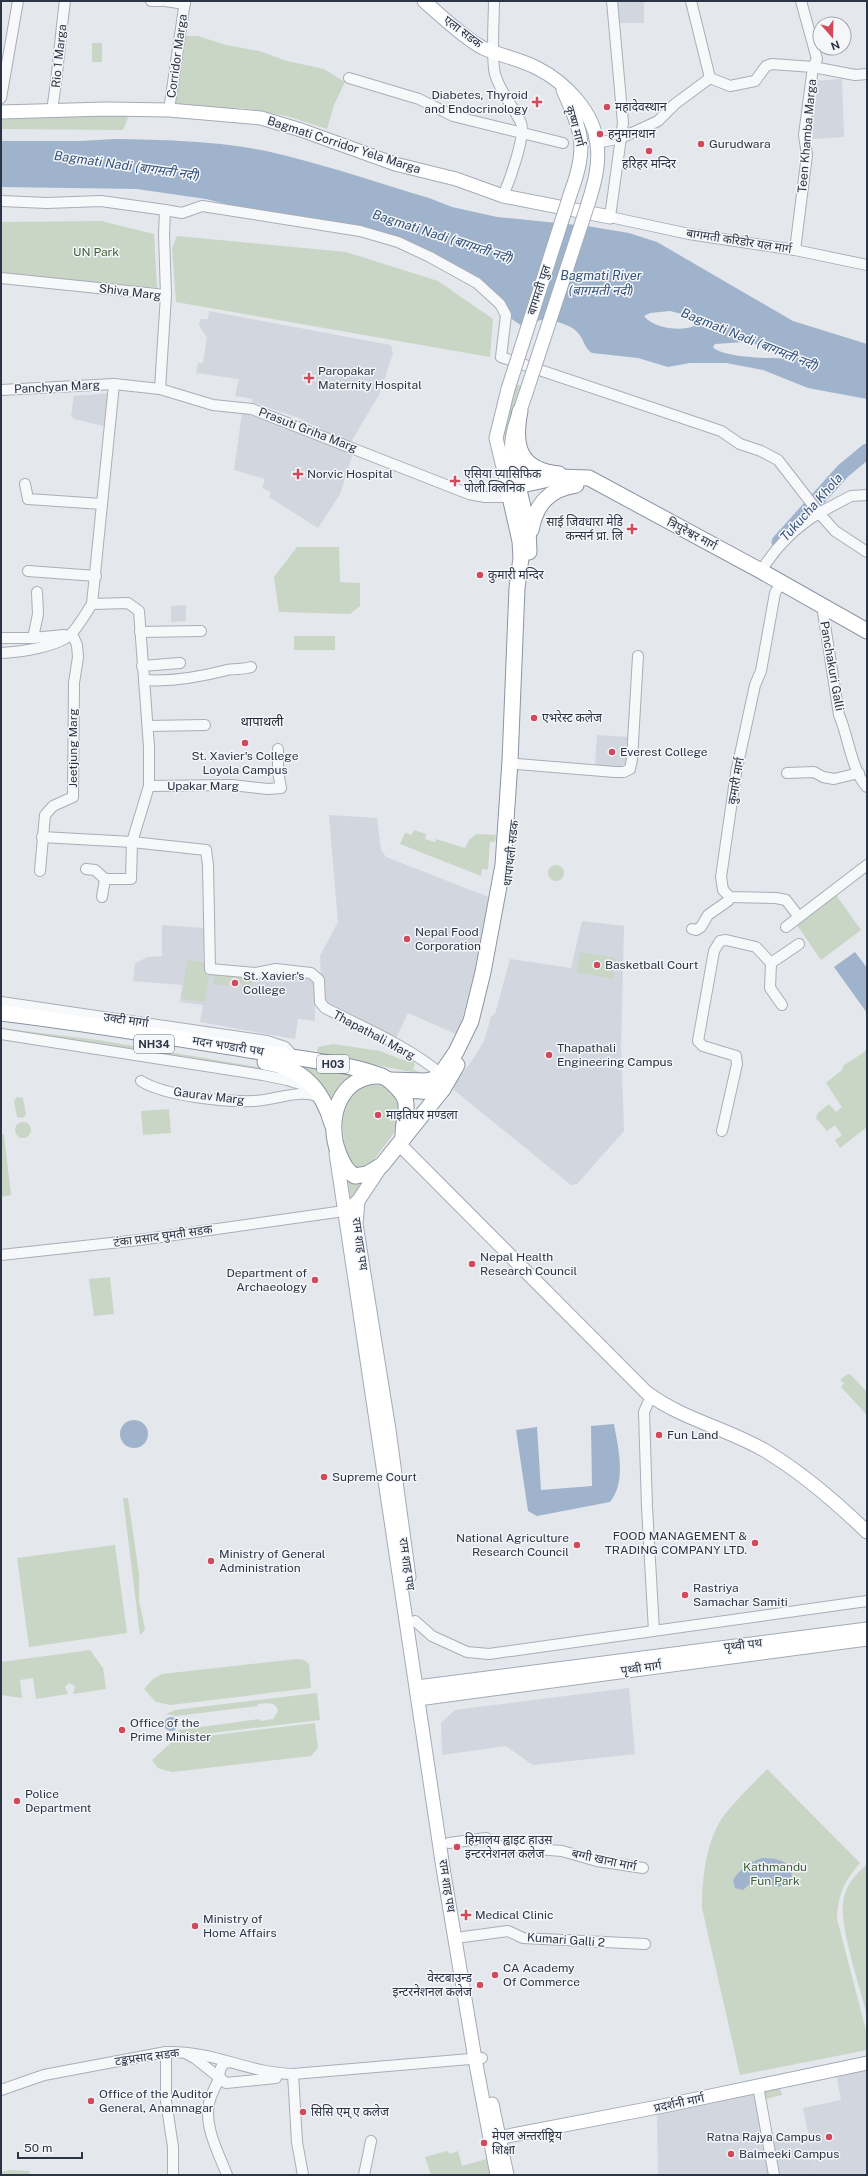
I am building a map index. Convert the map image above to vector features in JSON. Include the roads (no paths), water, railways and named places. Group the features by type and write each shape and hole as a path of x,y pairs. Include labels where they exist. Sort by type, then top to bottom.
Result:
{"highway":[{"path":"520,411 518,448 523,458 537,470 577,481"},
{"name":"त्रिपुरेश्वर मार्ग","path":"510,492 558,477 577,481 599,491 666,530 778,588 867,637"},
{"name":"त्रिपुरेश्वर मार्ग","path":"577,481 589,478 761,571 867,631"},
{"path":"524,541 535,513 542,501 557,490 577,481"},
{"path":"510,492 528,528 524,541"},
{"name":"थापाथली सडक","path":"401,1142 443,1089 471,1043 478,1025 506,899 513,836 517,764 524,541"},
{"name":"थापाथली सडक","path":"440,1074 456,1052 471,1021 483,972 503,865 510,762 516,604 520,558 524,541"},
{"name":"मदन भण्डारी पथ","path":"1,1013 138,1032 288,1056 353,1068 385,1078"},
{"name":"मदन भण्डारी पथ","path":"1,1021 273,1063 290,1068 305,1077 322,1098 334,1134"},
{"path":"385,1078 403,1095 407,1109 402,1128 401,1142 382,1165 360,1176 351,1174 342,1161 334,1134 336,1108 343,1092 360,1080 385,1078 426,1081 434,1079 440,1074"},
{"path":"400,1091 409,1089 425,1093 443,1089"}],"main road":[{"name":"एला सडक","path":"424,1 482,47 516,59 550,75 561,84 579,101 589,119 597,143"},
{"name":"कृष्ण मार्ग","path":"561,84 573,112 582,149 579,172 571,192"},
{"name":"Bagmati Corridor Yela Marga","path":"1,112 106,109 169,110 261,118 301,130 395,164 456,179 503,196 610,217"},
{"name":"बागमती पुल","path":"510,492 510,445 512,433 588,204 597,166 597,143"},
{"name":"बागमती पुल","path":"510,492 496,438 498,426 508,389 571,192"},
{"path":"334,1134 344,1206"},
{"path":"401,1142 622,1371 648,1394 673,1409 764,1450 830,1499 867,1532"},
{"path":"358,1201 382,1165"},
{"name":"राम शाह पथ","path":"479,2059 449,1844 422,1692 415,1620 388,1430 356,1224 358,1201 344,1206 479,2059 495,2138"},
{"name":"पृथ्वी मार्ग","path":"422,1692 865,1634"},
{"name":"प्रदर्शनी मार्ग","path":"495,2138 636,2112 867,2063"},
{"path":"495,2138 497,2175"},
{"path":"495,2138 507,2175"}],"street":[{"path":"1,98 18,1"},
{"name":"Rio 1 Marga","path":"52,110 58,74 58,54 65,1"},
{"path":"151,1 161,1"},
{"path":"165,1 185,2"},
{"path":"494,1 495,73 521,124 521,131 510,181 503,196"},
{"path":"610,217 623,123 612,1"},
{"path":"691,1 710,78"},
{"name":"Teen Khamba Marga","path":"795,250 807,155 804,135 813,67 817,59 800,1"},
{"name":"Corridor Marga","path":"169,110 185,2"},
{"path":"710,78 730,86 755,81 766,66 772,64 813,67 855,75 867,74"},
{"path":"349,78 419,99 453,116 521,131 563,143"},
{"path":"597,143 621,138 658,121 675,104 710,78"},
{"path":"1,201 46,203 101,201 182,212 202,206 349,229 398,242 470,280 500,304 506,315 501,357 721,431 740,444 762,451 778,460 802,493 835,531 867,552"},
{"path":"165,210 164,234 166,295"},
{"name":"बागमती करिडोर यल मार्ग","path":"610,217 689,234 795,250 867,266"},
{"name":"Shiva Marg","path":"1,278 166,295 160,389"},
{"path":"1,653 27,652 59,641 72,634 92,604 114,384"},
{"name":"Prasuti Griha Marg","path":"114,384 160,389 213,405 252,409 469,494 510,492"},
{"name":"Panchyan Marg","path":"1,390 114,384"},
{"path":"25,484 28,499 102,504"},
{"path":"761,571 775,548 817,510 851,496 867,495"},
{"path":"28,571 96,576"},
{"name":"कुमारी मार्ग","path":"730,897 723,890 721,877 736,773 755,685 761,671 775,593 778,588"},
{"path":"33,638 38,614 37,592"},
{"path":"86,869 94,870 105,879 130,879 132,842 149,786 148,726 142,666 139,611 128,603 92,604"},
{"name":"Panchakuri Galli","path":"823,612 837,707 858,773 867,787"},
{"path":"140,632 201,631"},
{"path":"1,638 33,638 72,634"},
{"name":"Jeetjung Marg","path":"40,871 43,823 48,810 73,797 74,683 78,657 77,645 72,634"},
{"path":"517,764 615,772 624,772 630,769 632,759 638,656"},
{"path":"142,666 180,663"},
{"path":"144,680 180,678 219,672 228,669 241,670 251,667"},
{"path":"148,726 204,725"},
{"name":"Upakar Marg","path":"149,786 232,785 268,789 281,788 278,772 278,749"},
{"path":"787,773 814,772 823,777 834,779 858,773"},
{"path":"42,837 132,842"},
{"name":"Thapathali Marg","path":"132,842 206,850 208,865 210,969 256,973 276,969 311,974 318,980 320,1002 325,1008 370,1030 431,1066 440,1074"},
{"path":"786,927 800,918 867,865"},
{"path":"102,897 105,879"},
{"path":"692,929 696,930 701,927 708,915 728,901 730,897 776,898 786,900 800,918"},
{"path":"722,1131 736,1064 736,1056 703,1046 698,1041 714,950 720,941 726,940 756,947 771,963 770,988 782,1005"},
{"path":"771,963 799,944"},
{"name":"उक्टी मार्गा","path":"1,1002 267,1041 285,1047 288,1056"},
{"path":"1,1034 263,1075 304,1084 322,1098"},
{"name":"Gaurav Marg","path":"141,1081 162,1090 231,1102 273,1100 302,1093 314,1094 322,1098"},
{"name":"टंका प्रसाद घुमती सडक","path":"1,1255 139,1240 326,1215 344,1206"},
{"path":"648,1394 644,1412 652,1631"},
{"path":"415,1620 432,1636 467,1652 478,1654 867,1601"},
{"name":"बग्गी खाना मार्ग","path":"449,1844 486,1838 498,1846 562,1851 597,1861 642,1868"},
{"name":"Kumari Galli 2","path":"463,1937 508,1932 523,1938 646,1944"},
{"path":"166,2052 166,2101 173,2147 174,2175"},
{"name":"टङ्कप्रसाद सडक","path":"1,2090 44,2075 166,2052 181,2052 213,2056 234,2064 263,2072 293,2074"},
{"path":"181,2052 196,2059 219,2077 226,2083 234,2084 241,2076 234,2064 223,2064 220,2068 219,2077 208,2105 212,2136 227,2175"},
{"name":"टङ्कप्रसाद सडक","path":"211,2095 224,2086 293,2074 479,2059"},
{"path":"293,2074 297,2142 303,2175"},
{"path":"758,2086 774,2175"},
{"path":"364,2175 371,2141"}],"water":[{"name":"Bagmati River (बागमती नदी)","path":"115,139 158,140 201,142 245,147 323,166 429,198 452,207 497,217 587,226 629,233 657,242 793,321 867,344 867,399 808,388 763,370 726,363 690,363 668,367 638,358 592,353 587,349 580,335 572,328 547,318 522,326 506,315 488,293 398,242 284,219 206,199 137,189 1,187 1,141 80,141","holes":["670,311 693,317 695,321 694,326 682,329 668,328 660,326 648,320 644,316 650,313","746,342 772,349 783,358 757,358 735,355 725,353 713,347 715,344"]},
{"path":"855,952 867,968 867,1013 834,967"},
{"path":"134,1420 144,1424 148,1434 144,1444 134,1448 124,1444 120,1434 124,1424"},
{"path":"614,1424 619,1454 620,1475 615,1494 610,1502 537,1516 528,1511 516,1430 537,1427 541,1490 592,1486 591,1426"},
{"path":"171,1717 176,1719 178,1724 176,1729 171,1731 166,1729 164,1724 166,1719"},
{"path":"762,1858 779,1860 788,1865 792,1874 791,1881 783,1886 777,1887 763,1881 758,1881 752,1883 743,1890 735,1888 733,1880 739,1872 745,1866"}],"waterway":[{"name":"Tukucha Khola","path":"779,542 843,471 867,451"}],"place":[{"name":"Diabetes, Thyroid and Endocrinology","path":"537,102"},
{"name":"महादेवस्थान","path":"607,107"},
{"name":"हनुमानथान","path":"600,134"},
{"name":"Gurudwara","path":"701,144"},
{"name":"हरिहर मन्दिर","path":"649,151"},
{"name":"Paropakar Maternity Hospital","path":"309,378"},
{"name":"Norvic Hospital","path":"298,474"},
{"name":"एसिया प्यासिफिक पोली क्लिनिक","path":"455,481"},
{"name":"साई जिवधारा मेडि कन्सर्न प्रा. लि","path":"632,529"},
{"name":"कुमारी मन्दिर","path":"480,575"},
{"name":"एभरेस्ट कलेज","path":"534,718"},
{"name":"St. Xavier's College Loyola Campus","path":"245,743"},
{"name":"Everest College","path":"612,752"},
{"name":"Nepal Food Corporation","path":"407,939"},
{"name":"Basketball Court","path":"597,965"},
{"name":"St. Xavier's College","path":"235,983"},
{"name":"Thapathali Engineering Campus","path":"549,1055"},
{"name":"माइतिघर मण्डला","path":"378,1115"},
{"name":"Nepal Health Research Council","path":"472,1264"},
{"name":"Department of Archaeology","path":"315,1280"},
{"name":"Fun Land","path":"659,1435"},
{"name":"Supreme Court","path":"324,1477"},
{"name":"FOOD MANAGEMENT & TRADING COMPANY LTD.","path":"755,1543"},
{"name":"National Agriculture Research Council","path":"577,1545"},
{"name":"Ministry of General Administration","path":"211,1561"},
{"name":"Rastriya Samachar Samiti","path":"685,1595"},
{"name":"Office of the Prime Minister","path":"122,1730"},
{"name":"Police Department","path":"17,1801"},
{"name":"हिमालय ह्वाइट हाउस इन्टरनेशनल कलेज","path":"457,1847"},
{"name":"Medical Clinic","path":"466,1915"},
{"name":"Ministry of Home Affairs","path":"195,1926"},
{"name":"CA Academy Of Commerce","path":"495,1975"},
{"name":"वेस्टबाउन्ड इन्टरनेशनल कलेज","path":"480,1985"},
{"name":"Office of the Auditor General, Anamnagar","path":"91,2101"},
{"name":"सिसि एम् ए कलेज","path":"303,2112"},
{"name":"Ratna Rajya Campus","path":"829,2137"},
{"name":"मेपल अन्तर्राष्ट्रिय शिक्षा","path":"484,2143"},
{"name":"Balmeeki Campus","path":"731,2154"}],"district":[{"name":"थापाथली","path":"262,721"}],"water label":[{"name":"Bagmati Nadi (बागमती नदी)","path":"127,165"},
{"name":"Bagmati Nadi (बागमती नदी)","path":"443,236"},
{"name":"Bagmati Nadi (बागमती नदी)","path":"750,339"}],"park label":[{"name":"UN Park","path":"96,252"},
{"name":"Kathmandu Fun Park","path":"775,1874"}]}
